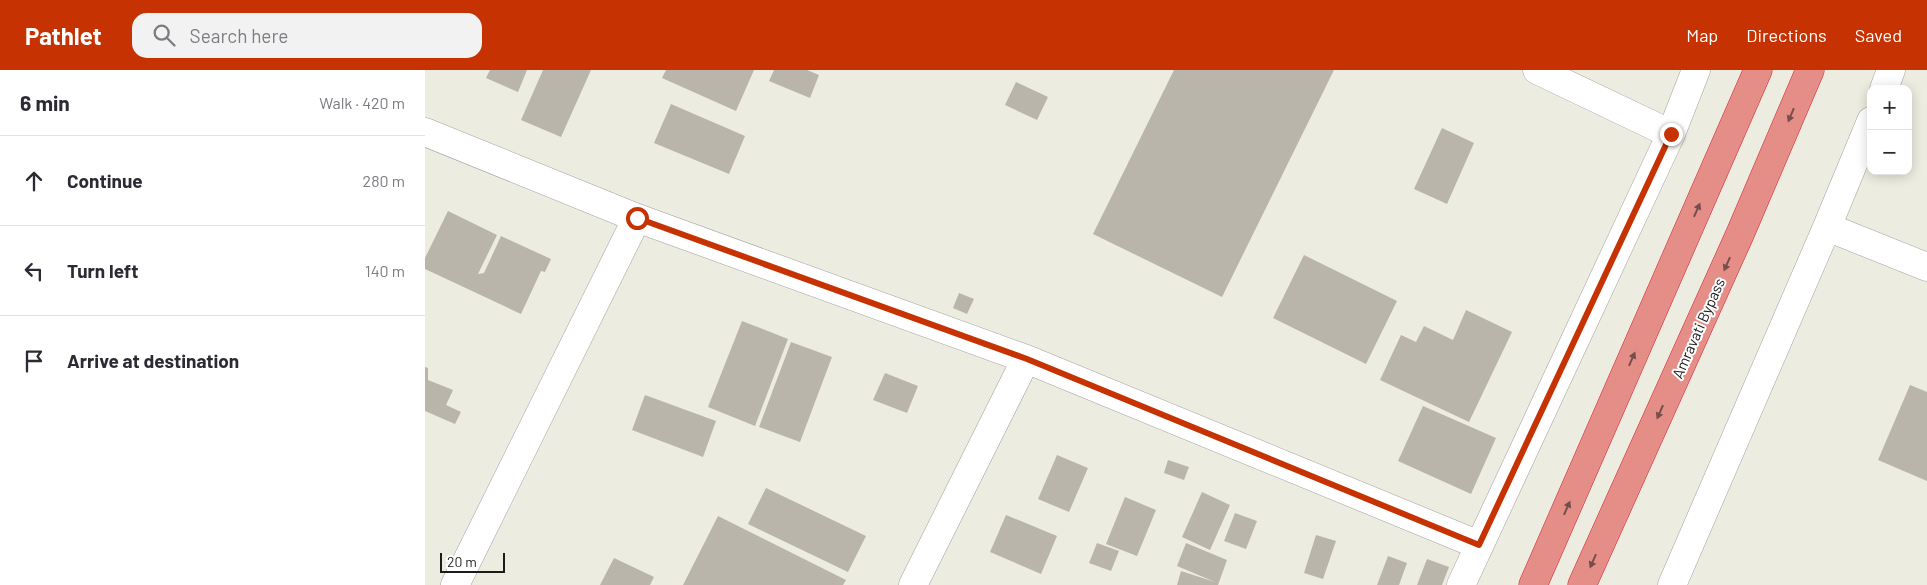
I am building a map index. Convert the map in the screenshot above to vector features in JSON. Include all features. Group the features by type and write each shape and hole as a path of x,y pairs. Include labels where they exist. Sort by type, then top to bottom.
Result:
{"highway":[{"path":"1533,585 1758,70"},
{"name":"Amravati Bypass","path":"1582,585 1740,234 1810,70"}],"street":[{"path":"1537,70 1671,134"},
{"path":"1461,585 1671,134 1696,70"},
{"path":"1885,85 1891,70"},
{"path":"1672,585 1867,130"},
{"path":"425,132 637,218 1027,359 1479,545"},
{"path":"455,585 637,218"},
{"path":"1827,227 1927,267"},
{"path":"913,585 1027,359"}],"building":[{"path":"490,70 527,70 518,92 486,78"},
{"path":"543,70 591,70 561,137 521,120"},
{"path":"666,70 754,70 736,111 662,78"},
{"path":"774,70 807,70 819,75 810,98 769,81"},
{"path":"1174,70 1334,70 1222,297 1093,234"},
{"path":"1016,82 1048,97 1037,120 1005,105"},
{"path":"671,104 745,136 729,174 654,143"},
{"path":"1442,128 1474,143 1447,204 1414,189"},
{"path":"448,211 497,235 478,274 484,273 501,236 551,259 545,272 541,271 521,314 425,269 425,258"},
{"path":"1304,255 1397,301 1366,364 1273,318"},
{"path":"959,293 974,299 967,314 953,308"},
{"path":"1466,310 1512,332 1469,422 1380,380 1401,335 1416,342 1424,326 1453,340"},
{"path":"742,321 788,339 755,426 708,407"},
{"path":"791,342 832,357 800,442 759,427"},
{"path":"425,367 428,368 428,380 453,390 446,405 461,412 455,424 425,411"},
{"path":"885,373 918,386 907,413 873,400"},
{"path":"1910,385 1927,392 1927,481 1878,460"},
{"path":"645,395 716,421 703,457 632,430"},
{"path":"1423,406 1496,438 1471,494 1398,461"},
{"path":"1057,455 1088,468 1069,512 1038,499"},
{"path":"1168,460 1189,467 1184,480 1164,473"},
{"path":"766,488 866,536 848,572 748,524"},
{"path":"1202,492 1230,505 1210,550 1182,537"},
{"path":"1125,497 1156,510 1137,556 1106,544"},
{"path":"1235,513 1257,521 1246,549 1224,541"},
{"path":"1006,515 1057,536 1041,574 990,552"},
{"path":"718,516 846,580 843,585 683,585"},
{"path":"1316,535 1336,541 1323,579 1304,573"},
{"path":"1097,543 1119,551 1111,571 1089,563"},
{"path":"1186,543 1227,560 1218,585 1177,585 1181,571 1215,582 1177,566"},
{"path":"1388,556 1407,563 1399,585 1377,585"},
{"path":"614,558 654,577 650,585 600,585"},
{"path":"1427,559 1449,567 1442,585 1417,585"}],"route":[{"path":"637,218 1027,359 1479,545 1671,134"}]}
